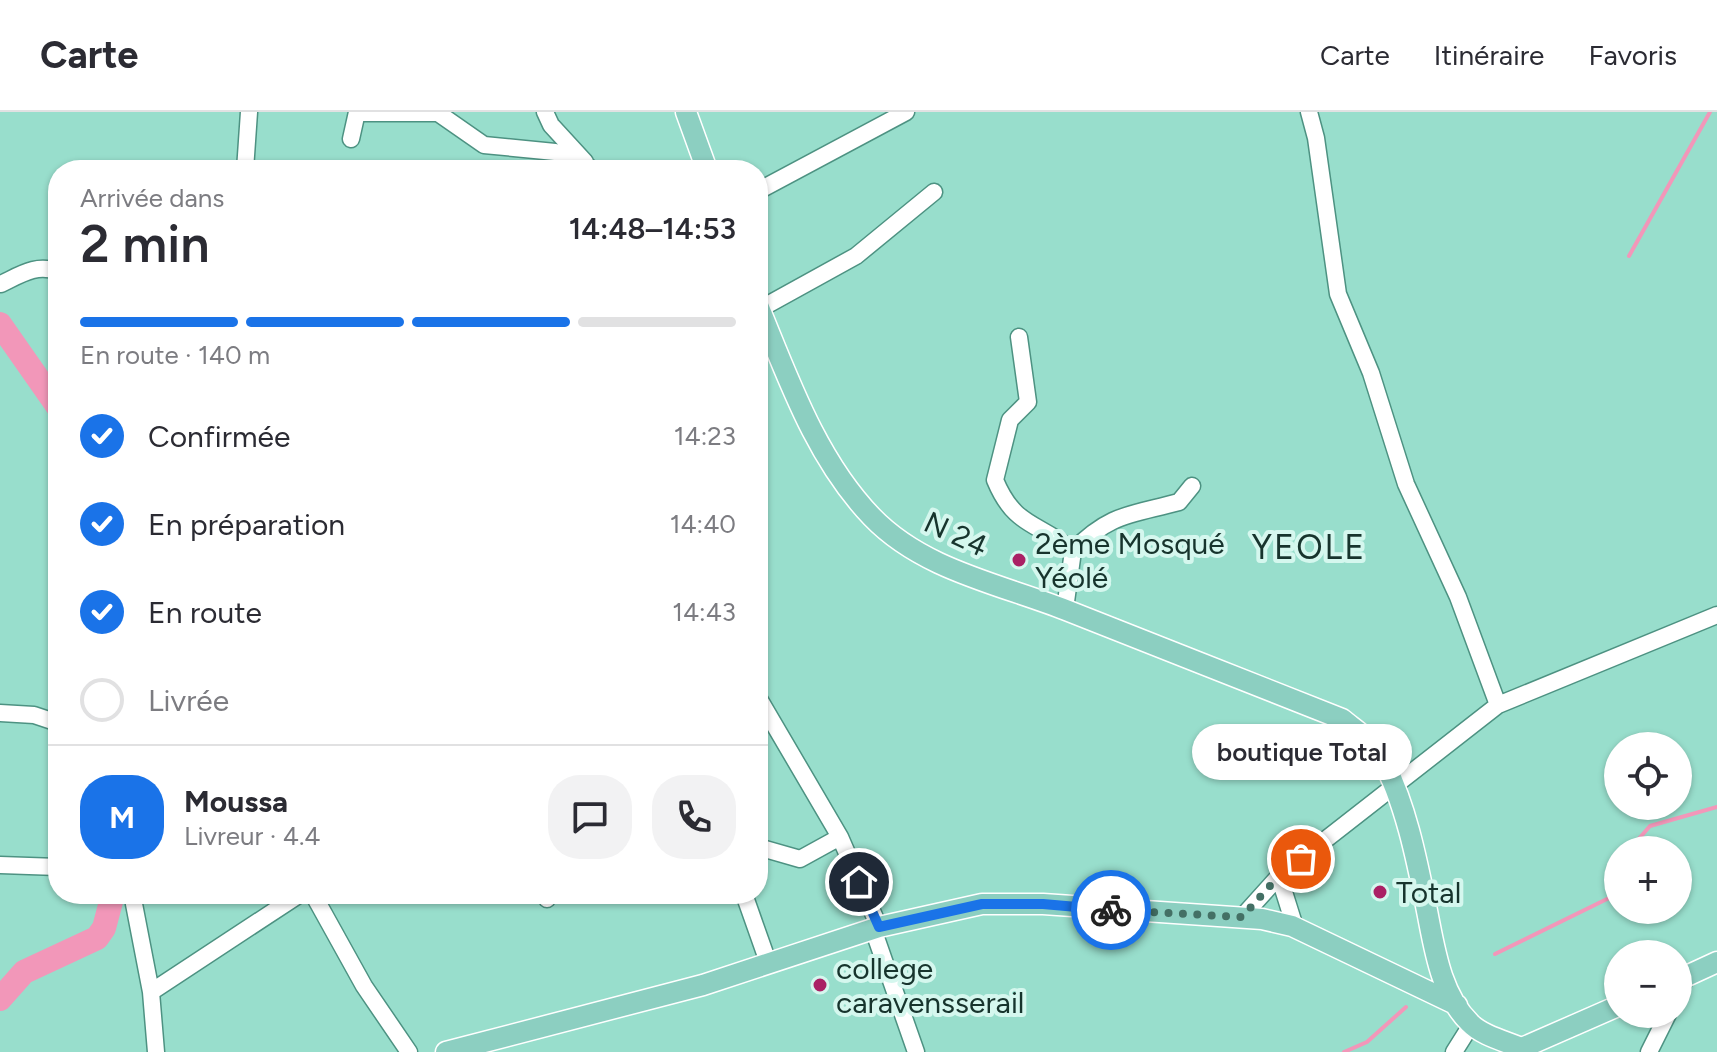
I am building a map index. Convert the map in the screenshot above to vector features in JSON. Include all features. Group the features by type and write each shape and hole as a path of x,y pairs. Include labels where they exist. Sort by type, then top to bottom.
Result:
{"main road":[{"path":"686,112 703,160"},
{"name":"N 24","path":"768,328 812,431 872,516 908,547 948,568 1065,609 1342,719 1378,751 1417,856 1438,966 1457,1005 1471,1025"},
{"path":"446,1052 703,985 876,928 982,904 1043,904 1252,918 1295,927 1457,1005"},
{"path":"1692,977 1717,962"},
{"path":"1471,1025 1526,1050 1604,1013"}],"street":[{"path":"246,160 249,112"},
{"path":"351,139 357,112 438,113 484,145 555,152 572,160"},
{"path":"545,112 551,125 583,160"},
{"path":"768,186 906,112"},
{"path":"1309,112 1338,294 1371,373 1406,484 1458,597 1498,705"},
{"path":"768,302 856,256 934,192"},
{"path":"1,284 32,270 48,268"},
{"path":"1019,337 1028,402 1010,420 995,480 1012,512 1025,523 1054,535 1073,551"},
{"path":"1065,609 1073,551 1093,530 1135,510 1179,502 1192,486"},
{"path":"1252,918 1279,876 1498,705 1717,615"},
{"path":"0,713 34,715 48,720"},
{"path":"768,714 840,837 876,928 916,1052"},
{"path":"768,850 800,859 840,837"},
{"path":"0,865 48,867"},
{"path":"1279,876 1295,927"},
{"path":"134,904 151,992 156,1052"},
{"path":"151,992 285,904"},
{"path":"319,904 364,986 409,1052"},
{"path":"748,904 768,962"},
{"path":"1454,1052 1471,1025"},
{"path":"1649,1052 1661,1028"}],"waterway":[{"path":"1629,256 1710,112"},
{"path":"0,324 48,393"},
{"path":"1641,836 1650,826 1717,807"},
{"path":"1495,954 1604,900"},
{"path":"0,999 24,972 97,938 104,928 110,904"},
{"path":"1344,1052 1367,1042 1406,1007"}],"way so far":[{"path":"1111,910 1242,917 1279,876 1301,859"}],"place":[{"name":"2ème Mosqué Yéolé","path":"1019,560"},
{"name":"boutique Total","path":"1301,859"},
{"name":"Total","path":"1380,892"},
{"name":"college caravensserail","path":"820,985"}],"district":[{"name":"YEOLE","path":"1309,547"}],"route":[{"path":"859,882 879,927 982,904 1043,904 1111,910"}]}
